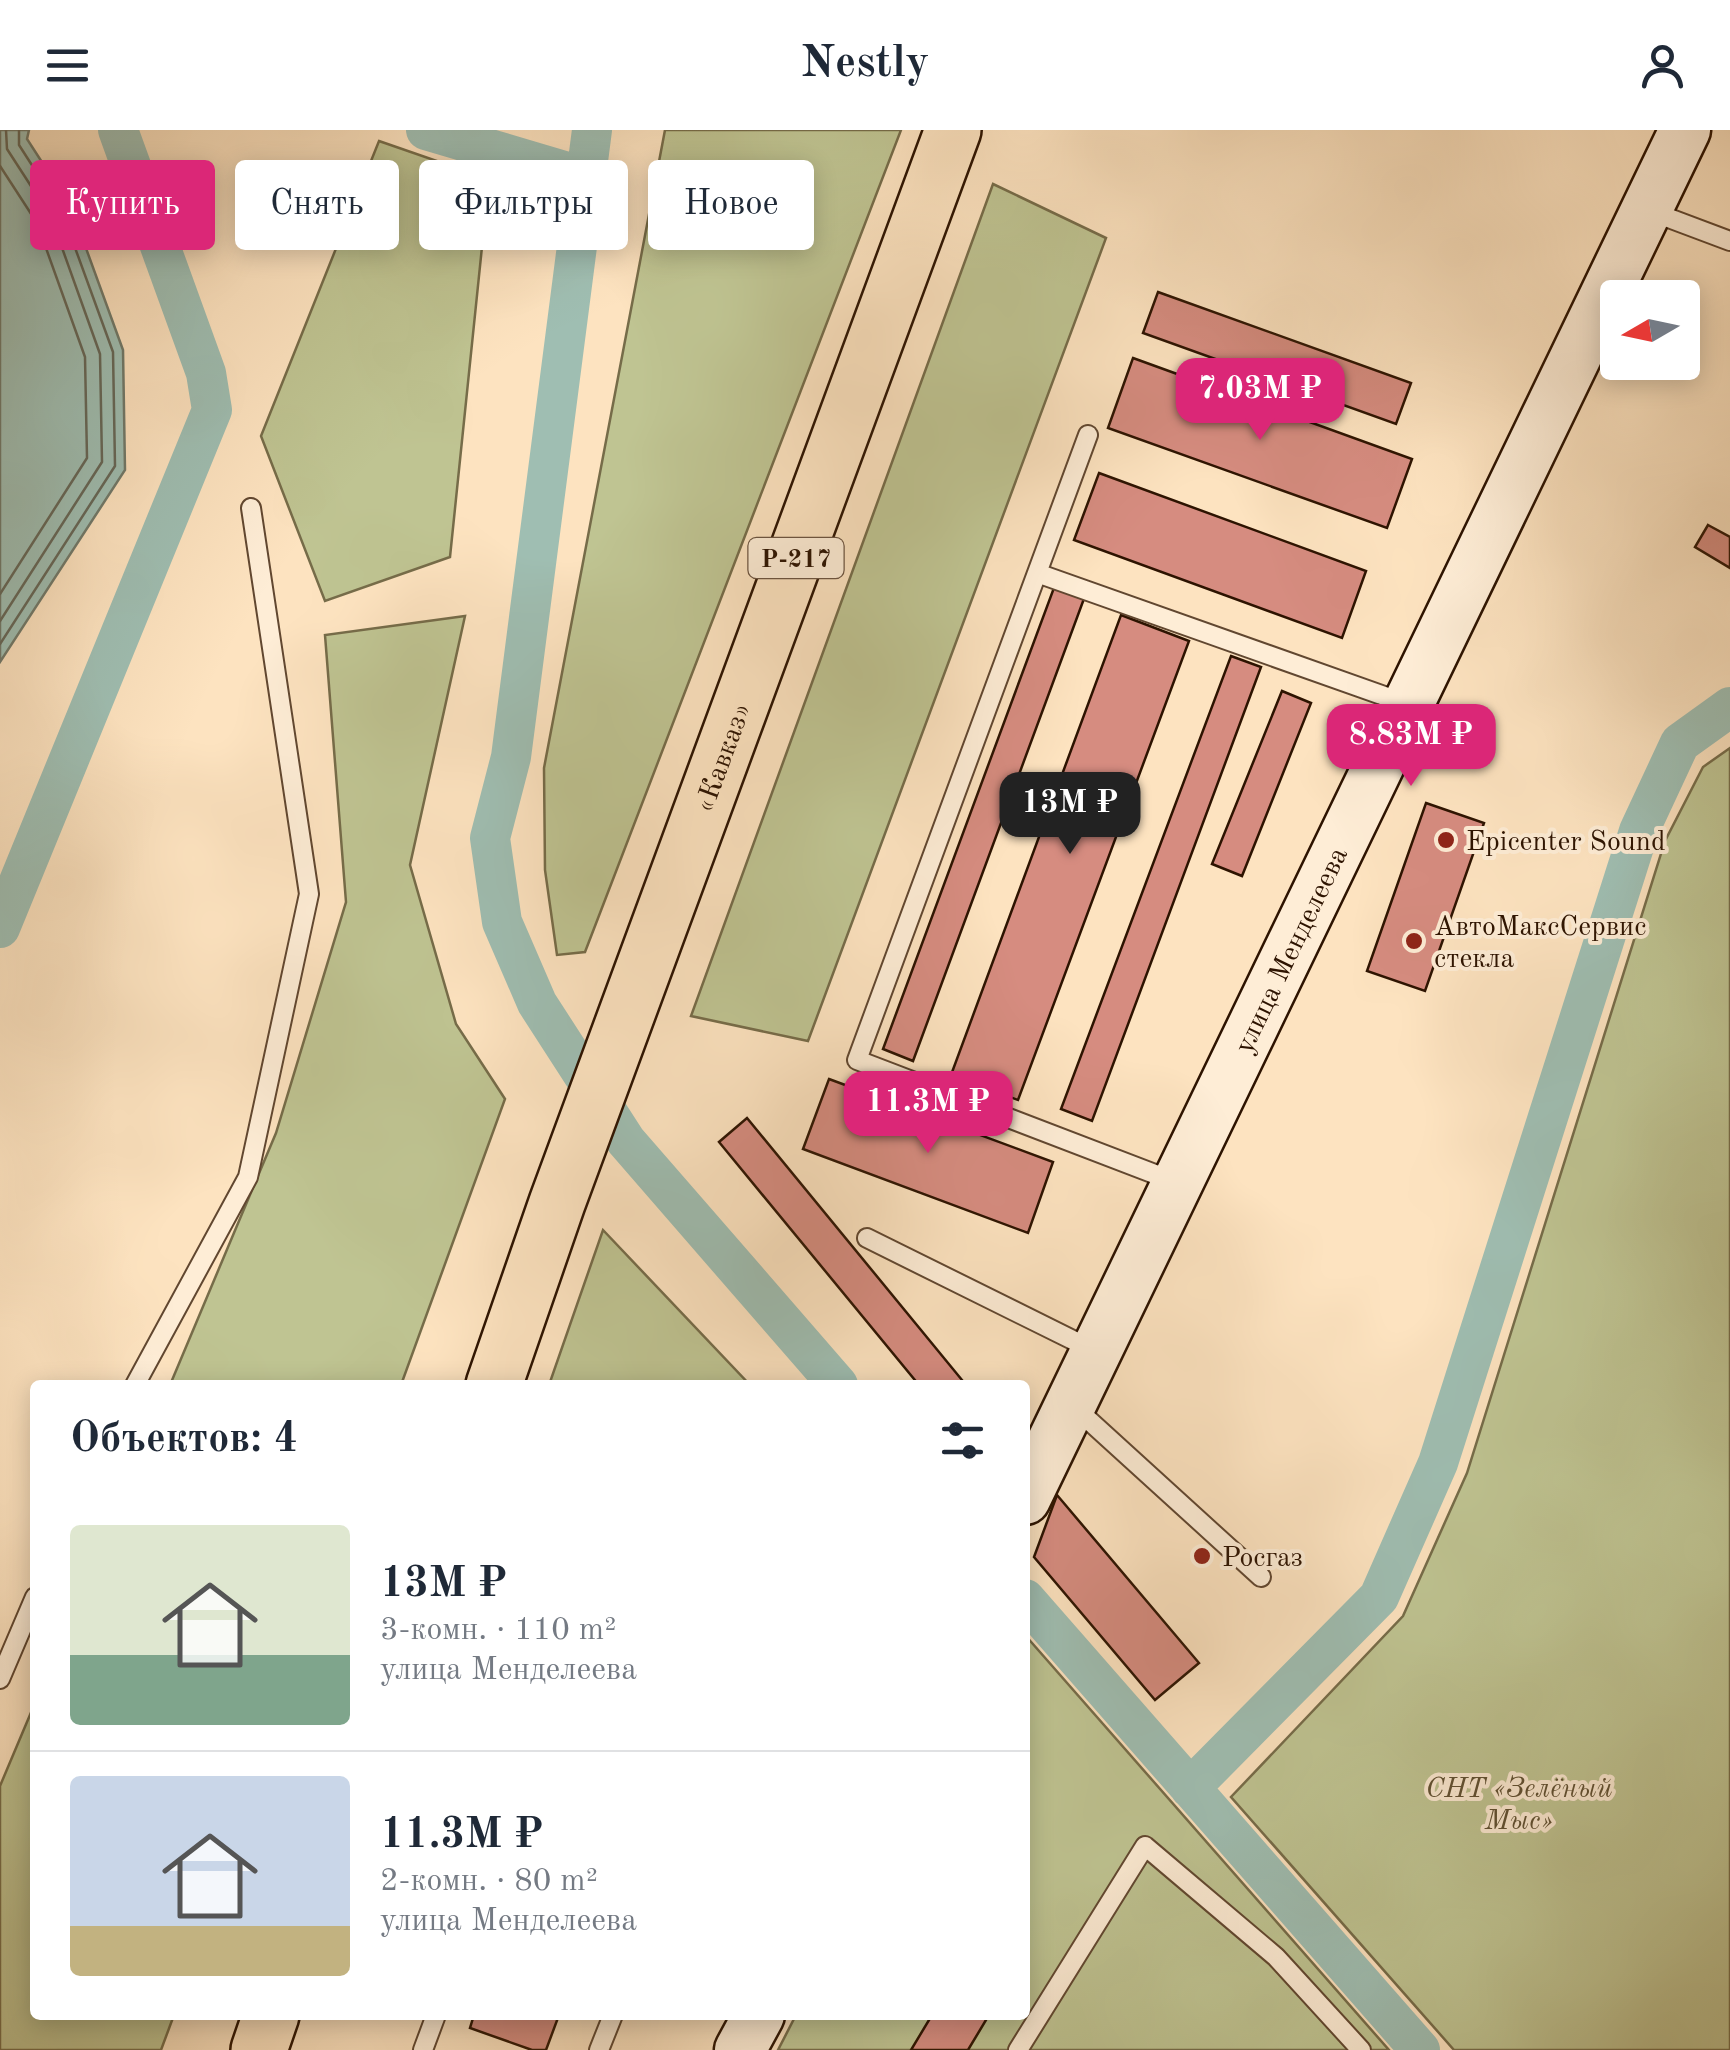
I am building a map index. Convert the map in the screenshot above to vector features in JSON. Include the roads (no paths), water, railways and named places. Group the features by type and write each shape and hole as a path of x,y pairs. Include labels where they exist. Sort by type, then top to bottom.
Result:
{"highway":[{"name":"«Кавказ»","path":"496,1380 557,1204 954,130"},
{"path":"258,2050 269,2020"}],"main road":[{"name":"улица Менделеева","path":"1030,1489 1684,130"},
{"path":"740,2050 756,2020"}],"lane":[{"path":"1645,209 1730,241"},
{"path":"1088,435 857,1060 1178,1183"},
{"path":"138,1380 248,1177 309,894 250,508"},
{"path":"1037,572 1408,704"},
{"path":"867,1238 1098,1352"},
{"path":"1070,1410 1262,1577"},
{"path":"0,1680 30,1609"},
{"path":"1018,2050 1145,1846 1276,1957 1360,2050"},
{"path":"423,2050 434,2020"},
{"path":"600,2050 611,2020"}],"water":[{"path":"0,130 29,130 27,139 41,160 30,160 30,250 87,250 123,350 125,470 0,662"}],"waterway":[{"path":"0,928 212,410 206,373 118,130"},
{"path":"426,130 527,160"},
{"path":"592,130 511,757 490,838 502,922 537,1003 626,1141 834,1380"},
{"path":"1190,1788 1379,1597 1438,1463 1639,831 1680,743 1730,707"},
{"path":"1030,1605 1420,2050"}],"place":[{"name":"Epicenter Sound","path":"1446,840"},
{"name":"АвтоМаксСервис стекла","path":"1414,941"},
{"name":"Росгаз","path":"1202,1556"}],"park label":[{"name":"СНТ «Зелёный Мыс»","path":"1519,1803"}]}
